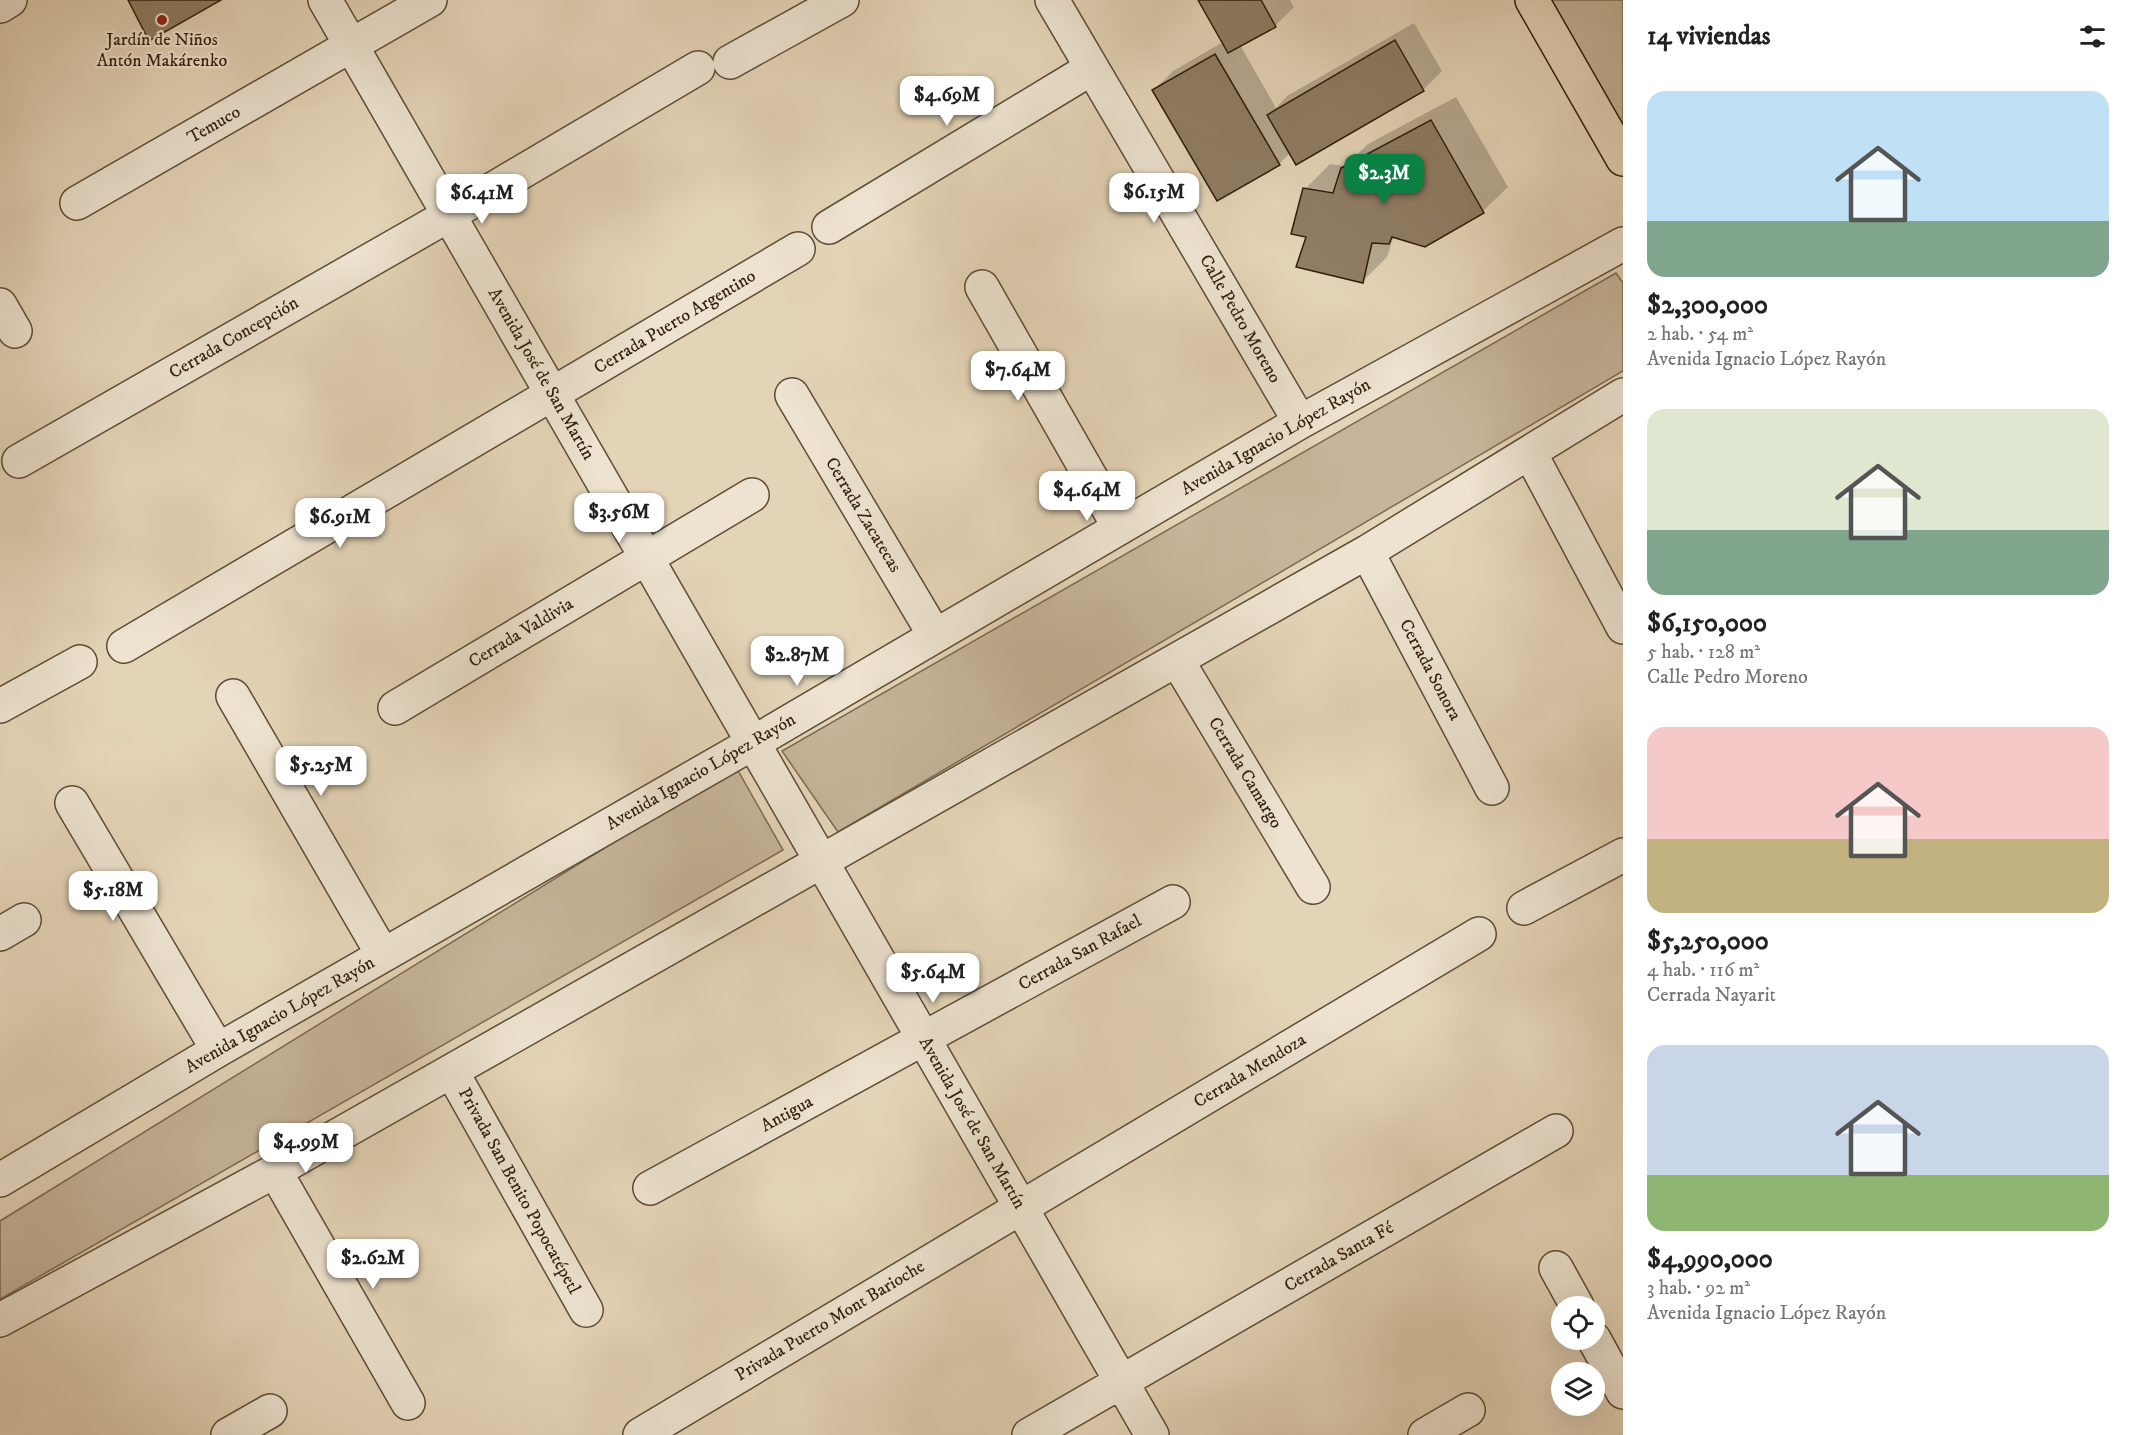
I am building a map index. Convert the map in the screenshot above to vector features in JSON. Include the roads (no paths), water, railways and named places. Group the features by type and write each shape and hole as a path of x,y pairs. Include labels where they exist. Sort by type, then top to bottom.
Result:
{"main road":[{"path":"1532,0 1623,159"}],"street":[{"name":"Avenida José de San Martín","path":"325,0 1152,1435"},
{"name":"Temuco","path":"77,203 430,0"},
{"path":"730,62 842,0"},
{"name":"Calle Pedro Moreno","path":"1052,0 1300,422"},
{"name":"Cerrada Concepción","path":"19,461 449,215 698,68"},
{"path":"829,226 1092,68"},
{"name":"Avenida Ignacio López Rayón","path":"0,1180 219,1050 753,743 934,634 1300,422 1623,244"},
{"name":"Cerrada Puerto Argentino","path":"124,646 798,249"},
{"path":"982,287 1119,527"},
{"path":"0,1320 275,1172 1367,552 1623,395"},
{"name":"Cerrada Zacatecas","path":"792,396 934,634"},
{"path":"1530,453 1623,627"},
{"name":"Cerrada Valdivia","path":"395,708 752,495"},
{"name":"Cerrada Sonora","path":"1367,552 1492,788"},
{"name":"Cerrada Camargo","path":"1177,660 1313,887"},
{"path":"0,706 80,662"},
{"path":"233,696 383,955"},
{"path":"72,802 219,1050"},
{"path":"1524,908 1623,855"},
{"name":"Cerrada San Rafael","path":"924,1039 1173,902"},
{"name":"Cerrada Mendoza","path":"1021,1208 1479,934"},
{"name":"Antigua","path":"650,1188 924,1039"},
{"name":"Privada San Benito Popocatépetl","path":"452,1072 586,1310"},
{"name":"Cerrada Santa Fé","path":"1029,1435 1557,1131"},
{"path":"275,1172 408,1403"},
{"name":"Privada Puerto Mont Barioche","path":"640,1435 1021,1208"},
{"path":"1556,1268 1571,1296"},
{"path":"1600,1350 1623,1392"},
{"path":"1425,1435 1468,1410"},
{"path":"228,1435 270,1411"}],"place":[{"name":"Jardín de Niños Antón Makárenko","path":"162,20"}]}
